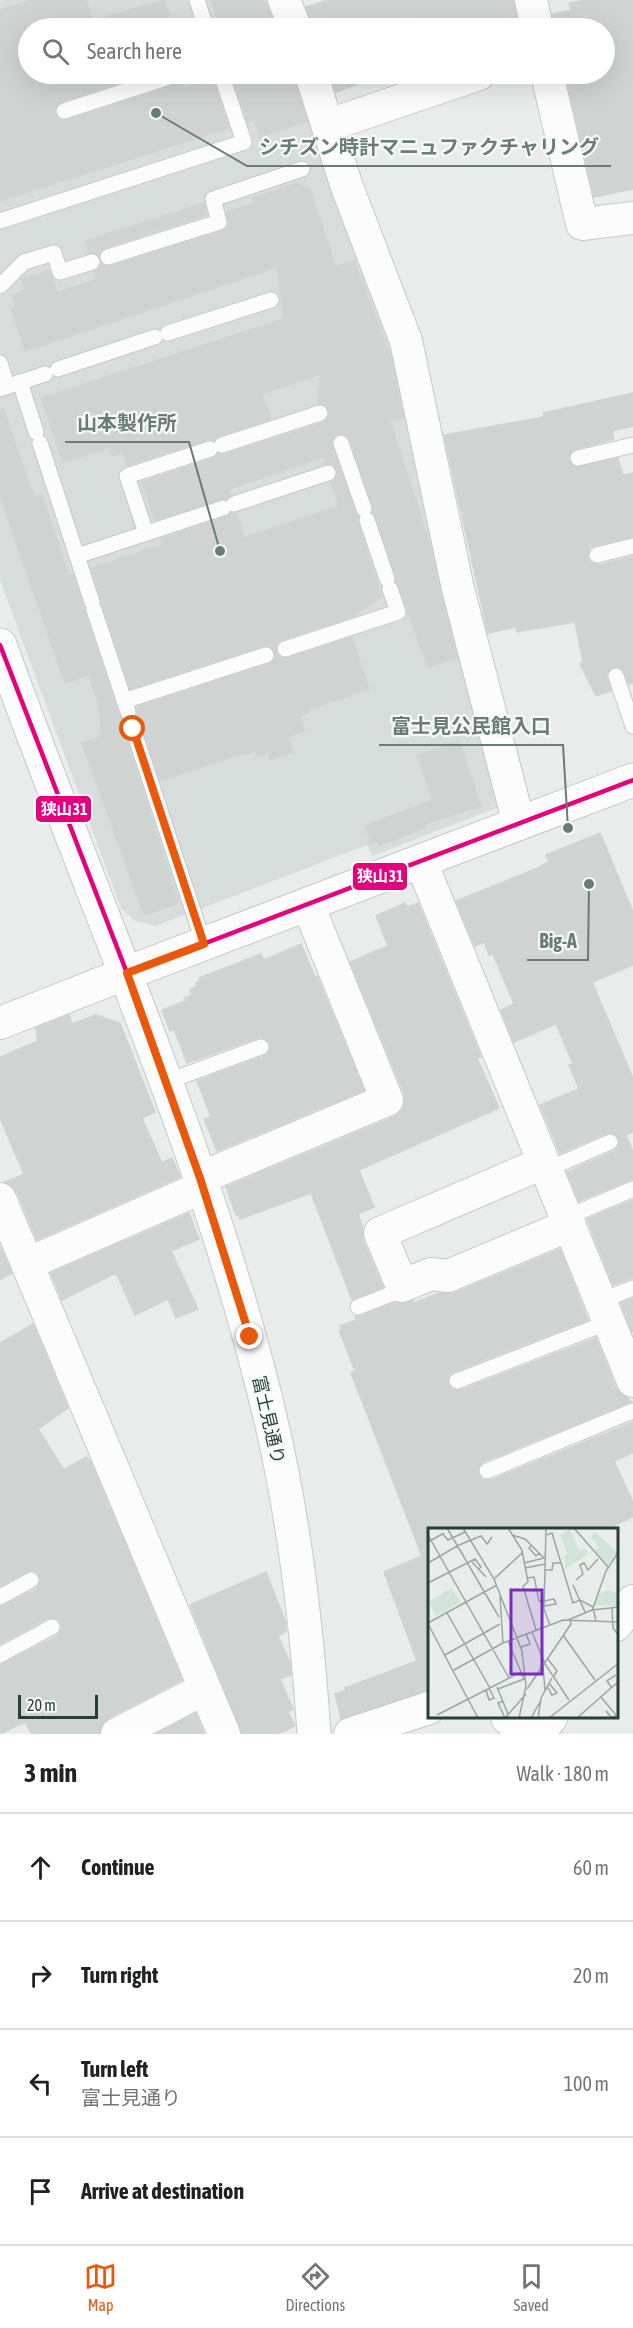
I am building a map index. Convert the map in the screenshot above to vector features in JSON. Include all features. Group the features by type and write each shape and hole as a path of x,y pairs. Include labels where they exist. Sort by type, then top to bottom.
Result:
{"street":[{"path":"531,0 535,18"},
{"path":"315,84 347,187 406,341 458,589 519,824"},
{"path":"329,125 450,84"},
{"path":"549,84 582,224 633,218"},
{"name":"富士見通り","path":"0,645 127,973 201,1182 250,1337 286,1492 305,1618 314,1734"},
{"path":"0,1023 633,780"},
{"path":"421,862 633,1381"},
{"path":"27,1263 201,1182 387,1100 308,905"},
{"path":"545,1166 380,1233 402,1286 431,1274 448,1276 568,1221"},
{"path":"3,1217 27,1263 224,1734"},
{"path":"618,1622 633,1601"},
{"path":"117,1734 204,1689"},
{"path":"350,1734 428,1708"},
{"path":"508,1719 526,1734"},
{"path":"537,1734 549,1719"}],"lane":[{"path":"197,0 203,18"},
{"path":"64,111 147,84"},
{"path":"0,221 243,142 224,84"},
{"path":"108,257 219,222 213,199 302,169"},
{"path":"0,286 24,262 54,253 60,272 92,262"},
{"path":"9,386 271,300"},
{"path":"0,363 9,386 38,437 126,707 266,655"},
{"path":"146,533 127,476 320,413"},
{"path":"285,649 398,612 365,514 339,469 341,443"},
{"path":"578,458 633,445"},
{"path":"77,556 339,469"},
{"path":"597,555 633,546"},
{"path":"616,676 633,726"},
{"path":"133,729 204,944"},
{"path":"166,1082 261,1047"},
{"path":"545,1166 610,1142"},
{"path":"568,1221 633,1190"},
{"path":"358,1307 391,1294 402,1286"},
{"path":"457,1381 605,1311 633,1288"},
{"path":"487,1471 633,1411"},
{"path":"0,1597 32,1580"},
{"path":"0,1656 52,1627"}],"shaded area":[{"path":"0,0 270,0 277,18 18,18 18,84 302,84 400,345 504,805 372,856 367,845 155,926 135,921 121,908 0,580"}],"building":[{"path":"33,0 86,0 92,18 18,18 18,84 117,84 60,102 54,110 58,119 67,120 177,84 183,84 184,88 195,84 214,84 229,128 0,201 0,10"},
{"path":"164,0 170,18 103,18"},
{"path":"211,0 265,0 272,18 217,18"},
{"path":"328,0 514,0 517,18 310,18 306,7"},
{"path":"586,0 633,0 633,189 594,197 567,84 615,84 615,18 553,18 552,14 571,10 569,3"},
{"path":"235,84 296,84 307,121 260,137 254,120 248,122"},
{"path":"333,84 358,84 336,92"},
{"path":"298,183 310,190 336,267 354,261 391,357 403,417 390,421 430,544 457,658 428,667 396,582 350,440 343,434 337,434 332,441 332,446 358,517 382,597 350,618 281,640 277,643 276,651 279,657 287,658 352,637 369,689 308,710 309,713 300,716 305,731 288,737 293,752 270,760 268,752 257,756 255,751 245,755 244,753 160,781 142,726 134,719 137,715 137,707 269,664 275,658 275,651 269,646 263,646 130,689 91,568 163,544 161,539 226,517 231,513 237,513 244,538 339,506 331,482 336,479 337,471 334,465 325,464 323,457 229,489 231,495 226,499 155,520 142,482 213,458 218,454 225,454 323,423 330,414 327,406 317,403 321,374 262,394 271,419 219,436 214,440 207,440 127,466 123,452 112,456 109,448 63,463 41,398 284,319 277,267 25,351 11,308 16,307 12,295 25,290 21,279 49,270 57,292 97,279 95,271 101,264 111,266 222,231 229,224 226,212 254,203 252,198"},
{"path":"204,203 207,215 105,248 99,255 89,253 85,241"},
{"path":"633,393 633,426 612,431 614,439 576,449 569,456 571,464 576,467 618,458 623,475 633,473 633,537 594,546 590,548 587,557 590,562 599,565 633,556 633,683 629,684 622,668 612,667 606,675 611,691 596,696 580,664 583,662 575,622 517,632 516,627 488,633 444,435 544,417 543,413"},
{"path":"3,408 34,497 42,495 69,576 73,575 119,715 127,722 124,732 179,903 144,915 82,743 101,737 99,705 89,675 65,683 0,496 0,409"},
{"path":"459,741 481,806 426,824 427,827 379,846 377,841 371,843 365,826 433,800 417,755"},
{"path":"600,833 633,912 633,965 592,982 633,1078 633,1132 626,1135 633,1152 633,1179 579,1201 567,1172 614,1151 618,1147 619,1139 615,1134 607,1133 560,1153 540,1105 579,1089 569,1065 573,1064 556,1024 514,1042 501,1010 514,1004 493,954 489,955 484,942 475,946 456,901 533,870 549,862 546,855"},
{"path":"405,903 407,907 418,903 481,1057 477,1058 499,1108 359,1170 374,1207 358,1214 363,1228 363,1240 383,1287 352,1300 311,1193 240,1219 239,1215 236,1215 226,1187 394,1117 402,1110 405,1102 404,1093 350,962 388,946 376,916"},
{"path":"301,944 315,977 317,976 364,1090 217,1151 204,1119 211,1117 197,1081 264,1056 270,1049 270,1043 263,1038 258,1038 187,1063 174,1029 170,1031 162,1010 186,1001 184,998 192,995 190,990 197,986 199,978 261,954 264,960"},
{"path":"69,1015 72,1024 96,1015 120,1023 155,1112 142,1118 162,1163 172,1158 180,1177 37,1240 17,1192 5,1182 24,1174 0,1118 0,1057 38,1041 36,1028"},
{"path":"633,1200 633,1278 613,1285 587,1219"},
{"path":"189,1213 199,1239 171,1251 198,1309 176,1318 168,1299 135,1315 116,1273 62,1300 51,1273"},
{"path":"0,1246 12,1273 0,1280"},
{"path":"560,1249 588,1320 453,1372 449,1375 448,1384 451,1389 461,1390 596,1338 616,1388 632,1402 483,1462 479,1466 478,1474 482,1479 491,1480 633,1422 633,1453 614,1461 633,1502 633,1517 609,1528 428,1528 428,1691 341,1719 335,1694 346,1690 345,1688 417,1661 384,1572 422,1556 351,1373 355,1371 339,1330 342,1329 340,1326 356,1320 355,1316 362,1316 396,1302 413,1301 414,1303 439,1293 455,1293"},
{"path":"633,1299 633,1331 632,1332 621,1303"},
{"path":"33,1324 68,1408 38,1429 64,1470 86,1457 91,1462 182,1680 109,1718 102,1725 99,1734 32,1734 25,1722 0,1734 0,1665 57,1636 62,1628 58,1619 48,1618 0,1644 0,1607 36,1589 41,1581 37,1572 31,1570 0,1586 0,1343"},
{"path":"266,1572 285,1620 286,1631 278,1636 290,1663 291,1675 280,1679 293,1709 288,1712 295,1726 278,1734 242,1734 190,1605"},
{"path":"196,1713 204,1734 156,1734"}],"transit line":[{"name":"狭山31","path":"0,645 127,973"},
{"name":"狭山31","path":"127,973 633,780"}],"place":[{"name":"シチズン時計マニュファクチャリング","path":"156,113"},
{"name":"山本製作所","path":"220,551"},
{"name":"富士見公民館入口","path":"568,828"},
{"name":"Big-A","path":"589,884"}],"route":[{"path":"133,729 204,944 127,973 200,1178 228,1261 250,1337"}]}
